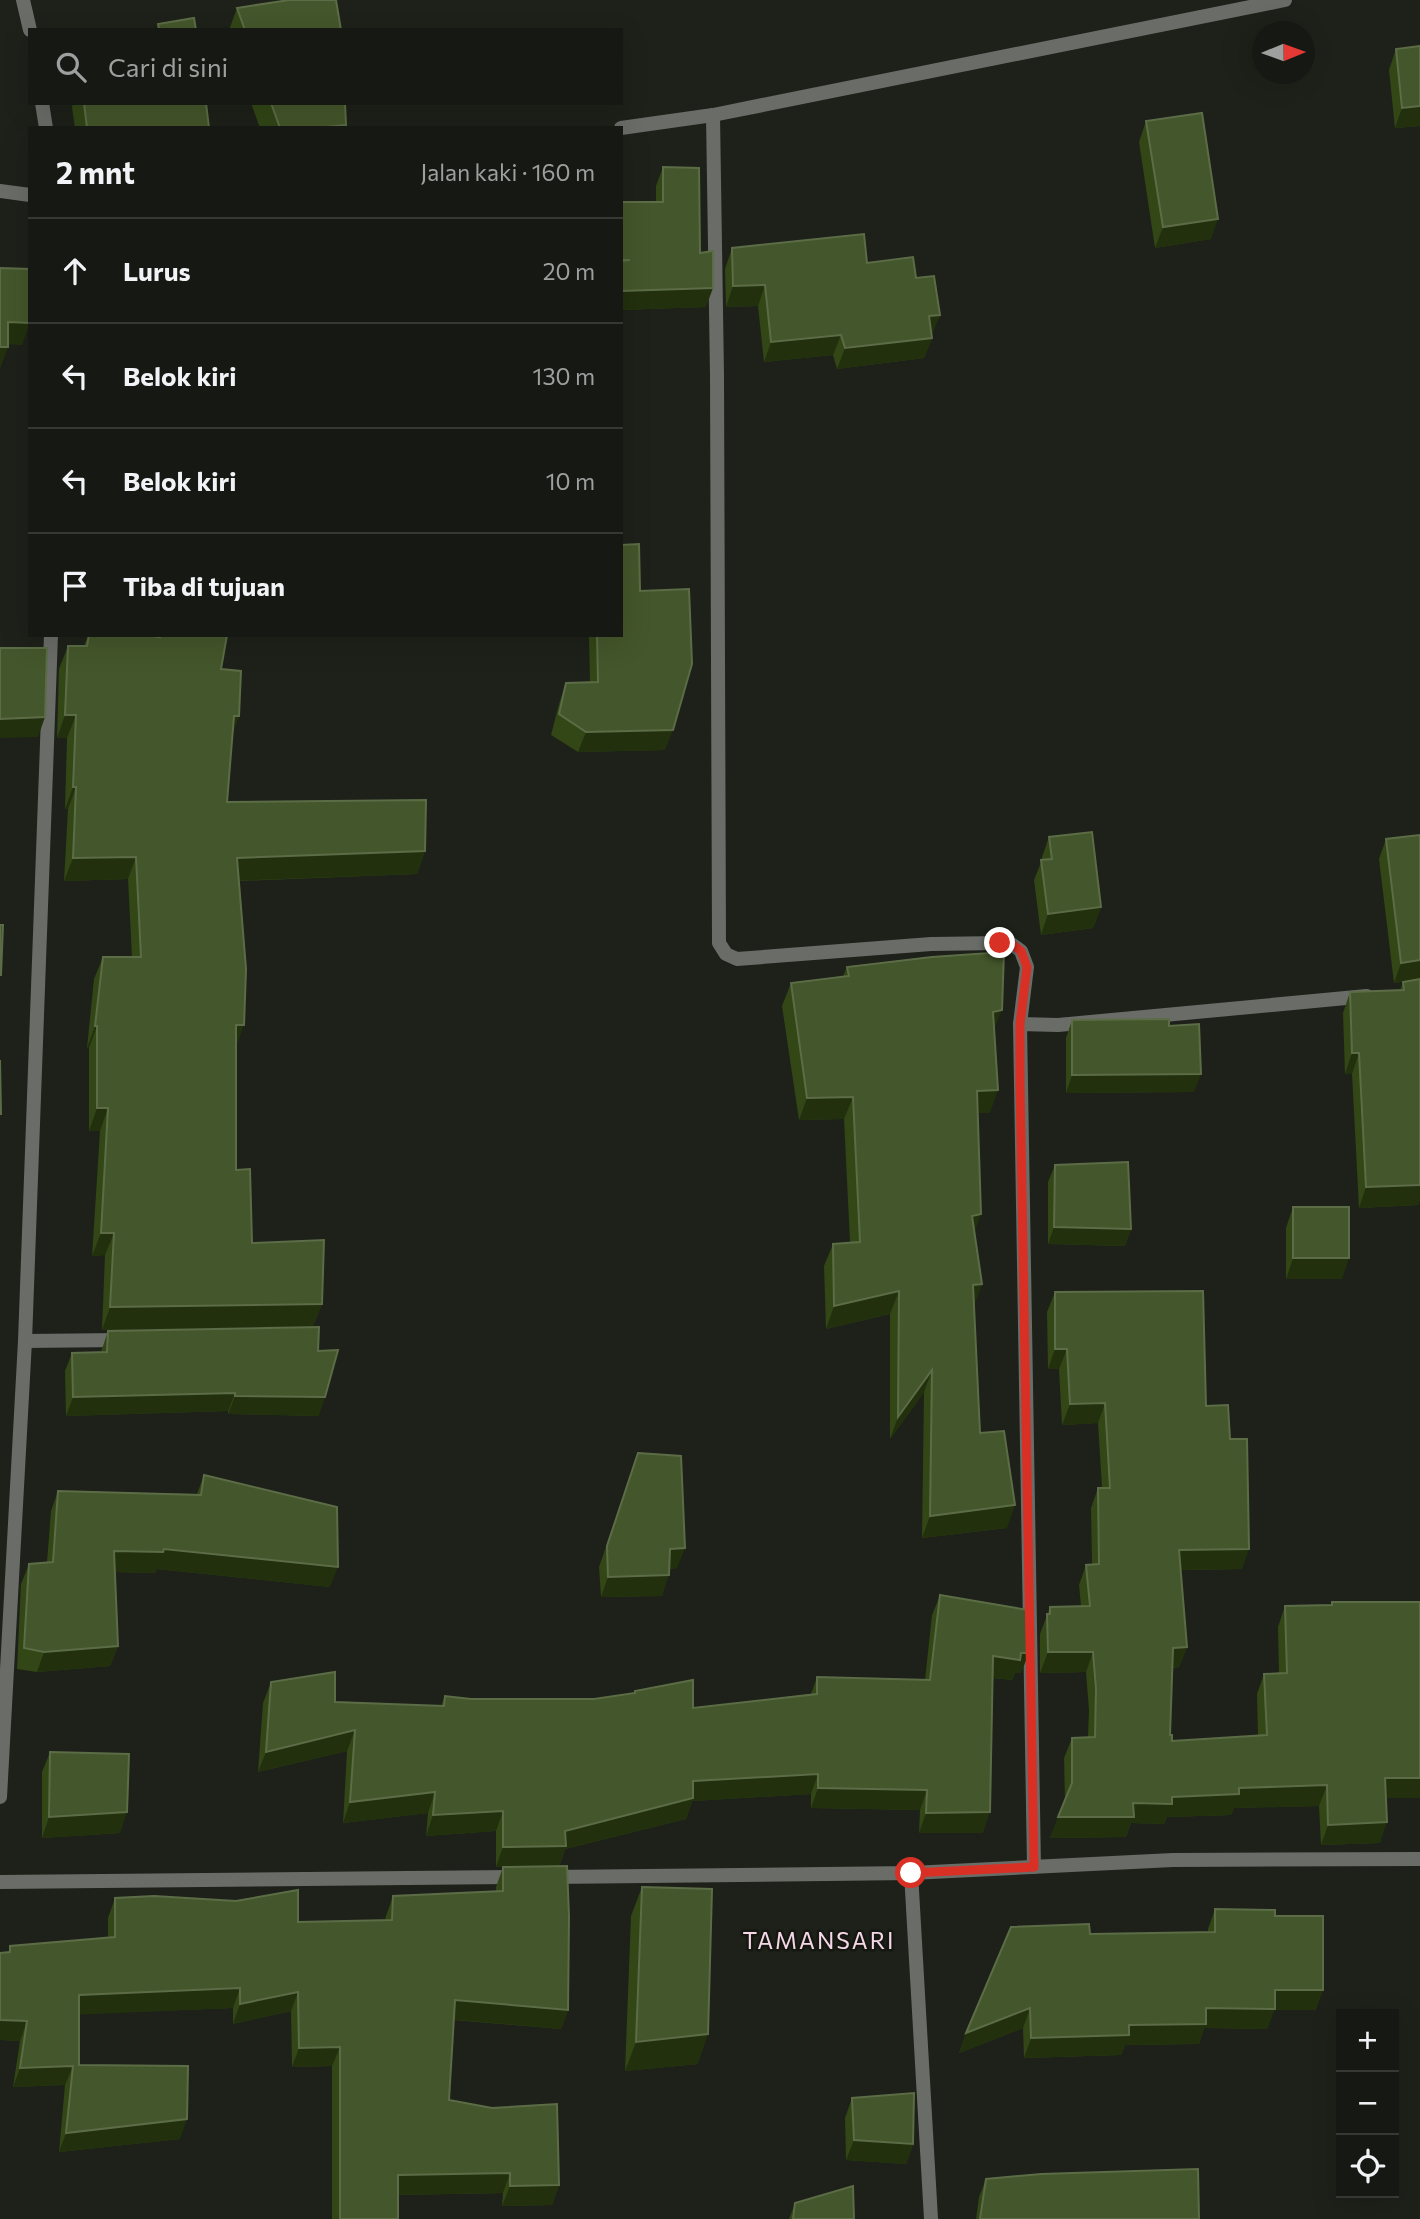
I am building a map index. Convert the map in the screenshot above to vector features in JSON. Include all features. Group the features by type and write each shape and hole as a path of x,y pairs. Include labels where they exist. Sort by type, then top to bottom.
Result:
{"street":[{"path":"23,0 30,28"},
{"path":"623,128 713,115 1285,0"},
{"path":"42,105 46,126"},
{"path":"713,115 719,943 726,954 737,959 931,944 1000,943 1013,945 1021,951 1027,967 1020,1024 1034,1867"},
{"path":"0,191 28,195"},
{"path":"0,1797 25,1341 51,637"},
{"path":"1020,1024 1058,1025 1380,995"},
{"path":"25,1341 136,1339"},
{"path":"0,1882 911,1873 1172,1860 1420,1859"},
{"path":"911,1873 931,2219"}],"building":[{"path":"289,0 336,0 341,28 244,28 237,8"},
{"path":"194,18 196,28 159,28 158,24"},
{"path":"1420,46 1420,106 1402,108 1396,49"},
{"path":"84,105 206,105 209,126 87,126"},
{"path":"272,105 345,105 346,125 279,126"},
{"path":"1202,113 1218,219 1163,227 1146,121"},
{"path":"663,167 699,168 700,253 713,251 713,288 623,291 623,261 630,260 623,260 623,202 663,202"},
{"path":"864,234 867,263 913,257 916,278 934,276 940,315 929,316 932,338 845,348 841,335 771,342 765,285 733,286 732,248"},
{"path":"0,268 28,269 28,323 8,322 8,347 0,347"},
{"path":"639,544 640,591 689,589 692,664 673,730 586,732 559,714 566,683 598,682 597,637 623,637 623,545"},
{"path":"89,637 227,637 221,669 241,671 239,716 234,716 227,802 426,800 425,851 237,858 246,969 244,1025 236,1025 236,1170 250,1169 252,1243 324,1240 322,1304 110,1307 114,1233 101,1233 108,1108 97,1108 95,1026 103,957 141,957 136,857 73,858 76,715 65,715 68,646 87,646"},
{"path":"0,648 47,648 45,717 0,719"},
{"path":"1092,832 1101,907 1048,914 1041,860 1052,859 1049,837"},
{"path":"1420,835 1420,960 1401,963 1386,839"},
{"path":"0,925 3,925 1,975 0,975"},
{"path":"1004,952 1002,1010 993,1012 998,1090 977,1091 981,1214 972,1216 982,1284 973,1285 980,1433 1004,1431 1015,1505 930,1516 932,1370 898,1417 899,1291 834,1306 833,1244 860,1242 853,1097 807,1098 791,983 849,976 847,967"},
{"path":"1420,979 1420,1185 1366,1187 1359,1053 1352,1053 1350,992 1404,990 1403,982"},
{"path":"1169,1019 1169,1026 1199,1024 1201,1074 1072,1075 1072,1020"},
{"path":"1128,1162 1131,1229 1054,1227 1055,1165"},
{"path":"1293,1207 1349,1207 1349,1258 1293,1258"},
{"path":"1203,1291 1206,1406 1228,1405 1230,1439 1247,1439 1249,1549 1179,1550 1187,1647 1173,1648 1172,1741 1267,1735 1264,1674 1287,1673 1285,1606 1332,1605 1332,1602 1420,1602 1420,1778 1385,1778 1387,1822 1328,1825 1327,1785 1239,1788 1239,1794 1172,1797 1172,1804 1133,1803 1134,1817 1058,1817 1072,1783 1072,1738 1095,1737 1096,1689 1093,1652 1048,1652 1047,1614 1050,1614 1050,1607 1090,1606 1086,1565 1099,1564 1098,1488 1110,1488 1105,1403 1070,1404 1067,1349 1055,1349 1055,1292"},
{"path":"319,1327 318,1351 338,1350 325,1397 235,1396 235,1393 73,1397 72,1353 107,1352 108,1331"},
{"path":"638,1453 681,1456 685,1548 670,1549 669,1575 608,1577 607,1546"},
{"path":"204,1475 337,1507 338,1567 164,1549 163,1552 114,1551 118,1646 44,1652 24,1648 29,1564 53,1562 58,1491 201,1495"},
{"path":"940,1595 1028,1610 1029,1653 1021,1653 1020,1660 993,1656 990,1812 926,1813 927,1790 818,1788 818,1774 693,1781 693,1798 565,1831 566,1846 503,1847 503,1811 433,1815 435,1792 350,1802 355,1730 266,1752 271,1682 335,1672 335,1702 444,1706 445,1696 471,1699 594,1699 693,1680 693,1708 817,1694 817,1677 930,1680"},
{"path":"50,1752 129,1754 127,1812 49,1817"},
{"path":"567,1866 568,2010 455,2000 449,2100 492,2108 557,2104 559,2185 510,2186 510,2173 398,2175 398,2219 340,2219 340,2047 299,2048 298,1992 240,2004 240,1988 79,1995 79,2065 188,2066 187,2119 66,2133 73,2066 20,2068 27,2021 0,2020 0,1953 10,1952 10,1946 115,1937 115,1898 154,1896 236,1901 298,1890 298,1922 392,1920 393,1896 503,1891 503,1867"},
{"path":"642,1887 712,1889 708,2034 636,2042"},
{"path":"1215,1909 1275,1910 1275,1916 1323,1916 1323,1990 1275,1990 1275,2009 1206,2008 1206,2024 1129,2025 1129,2035 1031,2038 1030,2008 966,2033 1011,1927 1089,1924 1090,1934 1215,1932"},
{"path":"914,2093 913,2144 854,2140 852,2098"},
{"path":"1198,2169 1199,2219 980,2219 986,2179 1041,2174"},
{"path":"853,2186 854,2219 793,2219 795,2203"}],"district":[{"name":"TAMANSARI","path":"819,1940"}],"route":[{"path":"911,1873 1034,1867 1020,1081 1020,1024 1027,967 1021,951 1013,945 1000,943"}]}
